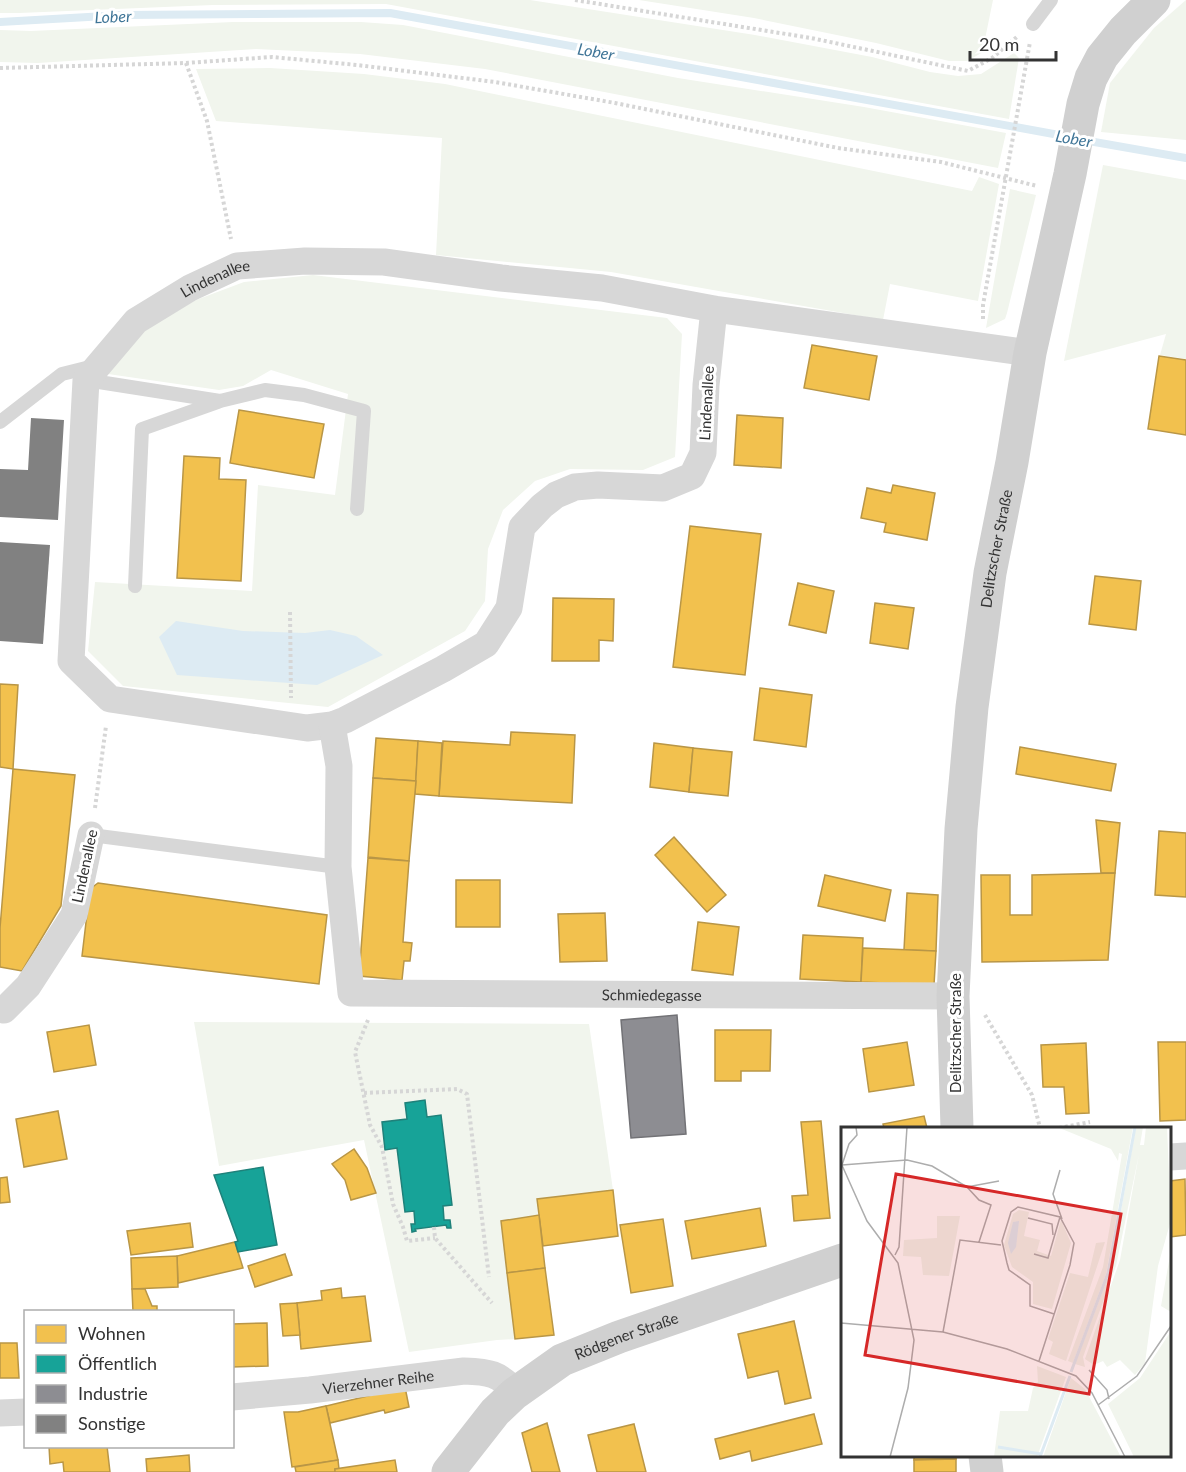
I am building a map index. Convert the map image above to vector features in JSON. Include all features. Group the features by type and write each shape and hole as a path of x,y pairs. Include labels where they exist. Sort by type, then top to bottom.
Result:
{"street":[{"name":"Delitzscher Straße","path":"957,1127 967,1001 961,829 972,707 990,573 1014,452 1058,181 1091,78 1102,57 1123,31 1154,0"},
{"name":"Lindenallee","path":"93,372 136,321 190,288 237,266 305,261 384,262 501,278 602,288 714,309 1030,353"},
{"name":"Lindenallee","path":"110,699 307,728 332,725 443,669 486,644 509,608 522,527 542,506 556,495 575,487 597,485 663,488 692,476 703,453 706,385 714,309"},
{"path":"93,372 71,661 110,699"},
{"path":"332,725 339,766 338,867"},
{"name":"Lindenallee","path":"1,1010 28,986 74,915 91,835"},
{"name":"Schmiedegasse","path":"338,867 351,993 967,1001"},
{"path":"1171,1157 1186,1156"},
{"name":"Rödgener Straße","path":"448,1472 495,1413 516,1392 562,1360 619,1337 841,1261"},
{"name":"Vierzehner Reihe","path":"234,1398 464,1371 485,1372 503,1378 516,1392"},
{"path":"0,1413 24,1412"},
{"path":"985,1457 987,1472"}],"lane":[{"path":"1033,24 1051,0"},
{"path":"0,422 62,374 93,372 220,401"},
{"path":"135,586 142,429 220,401 266,390 304,395 364,411 357,509"},
{"path":"91,835 338,867"}],"path":[{"path":"575,0 811,38 968,71 992,58 1033,24"},
{"path":"982,346 983,305 1033,24"},
{"path":"0,68 186,63 272,57 357,65 495,82 615,103 838,148 941,162 1006,178 1058,181"},
{"path":"186,63 207,121 237,266"},
{"path":"290,612 291,695"},
{"name":"Lindenallee","path":"91,835 110,699"},
{"path":"967,1001 1032,1095 1040,1127"},
{"path":"368,1023 355,1052 370,1125 382,1147 393,1204 407,1241 435,1238"},
{"path":"364,1094 457,1089 467,1094 489,1277"},
{"path":"1064,1127 1090,1122"},
{"path":"434,1227 435,1238 492,1303"}],"shaded area":[{"path":"0,0 530,0 755,35 958,76 981,74 1014,53 1019,58 1009,119 386,4 213,5 0,13"},
{"path":"639,0 993,0 984,44 987,50 967,61 949,61 876,43 754,18"},
{"path":"1186,0 1186,140 1101,132 1110,83 1154,28"},
{"path":"233,22 361,22 403,25 678,78 864,107 1006,133 998,168 485,69 360,54 256,49 38,63 0,62 0,30 31,31"},
{"path":"270,68 364,74 445,84 972,191 979,177 999,184 978,301 890,284 883,320 611,272 436,255 442,138 216,121 196,69"},
{"path":"1103,165 1186,180 1186,359 1160,355 1166,334 1064,361"},
{"path":"1010,189 1036,195 1005,319 986,328"},
{"path":"313,275 667,318 682,334 675,457 643,470 570,469 535,481 503,510 488,549 485,601 465,631 328,707 123,686 88,651 95,582 252,591 258,485 335,495 348,394 271,370 243,386 219,390 108,374 144,330 196,300 244,282"},
{"path":"176,621 243,631 305,633 330,630 356,636 383,655 317,685 177,675 159,637"},
{"path":"194,1022 589,1024 613,1190 537,1199 539,1215 501,1221 515,1339 409,1352 364,1140 219,1166"}],"building: Wohnen":[{"path":"812,345 877,356 869,400 804,388"},
{"path":"1159,356 1186,360 1186,435 1148,429"},
{"path":"239,410 324,424 314,478 230,463"},
{"path":"737,415 783,418 781,468 734,465"},
{"path":"184,456 220,458 219,479 246,480 241,581 177,578"},
{"path":"893,485 935,493 927,540 884,532 886,523 861,518 867,488 891,493"},
{"path":"690,526 761,534 745,675 673,667"},
{"path":"1095,576 1141,581 1136,630 1089,624"},
{"path":"798,583 834,591 826,633 789,625"},
{"path":"553,598 614,599 613,641 599,640 599,661 552,661"},
{"path":"875,603 914,608 908,649 870,643"},
{"path":"0,684 18,685 13,769 0,767"},
{"path":"760,688 812,695 806,747 754,740"},
{"path":"511,732 575,735 572,803 439,796 443,741 510,745"},
{"path":"376,738 418,741 416,781 373,778"},
{"path":"418,741 442,743 439,796 415,794"},
{"path":"654,743 693,748 689,792 650,787"},
{"path":"1020,747 1116,764 1111,791 1016,774"},
{"path":"693,748 732,752 728,796 689,792"},
{"path":"13,769 75,775 61,906 22,971 0,967 0,928"},
{"path":"373,778 416,781 409,861 368,857"},
{"path":"1096,820 1120,823 1115,873 1101,873"},
{"path":"1159,831 1186,833 1186,897 1155,895"},
{"path":"674,837 726,895 707,912 655,855"},
{"path":"368,858 409,861 403,942 412,943 410,961 404,961 402,980 359,976"},
{"path":"1115,873 1108,960 982,962 981,875 1010,875 1010,915 1032,915 1032,875"},
{"path":"825,875 891,890 885,921 818,906"},
{"path":"456,880 500,880 500,927 456,927"},
{"path":"98,883 327,915 319,984 82,956 90,889"},
{"path":"907,893 938,895 936,951 904,950"},
{"path":"605,913 607,961 560,962 558,914"},
{"path":"698,922 739,927 733,975 692,970"},
{"path":"803,935 863,938 861,982 800,979"},
{"path":"863,948 936,951 934,985 861,982"},
{"path":"89,1025 96,1065 54,1072 47,1032"},
{"path":"715,1030 771,1030 770,1071 741,1071 741,1081 715,1081"},
{"path":"907,1042 914,1085 869,1092 863,1049"},
{"path":"1158,1042 1186,1042 1186,1120 1160,1121"},
{"path":"1086,1043 1089,1113 1066,1114 1064,1087 1043,1087 1041,1045"},
{"path":"58,1111 67,1159 24,1167 16,1119"},
{"path":"924,1116 927,1127 884,1127 883,1124"},
{"path":"821,1121 830,1218 794,1221 792,1196 808,1195 801,1122"},
{"path":"354,1149 367,1168 376,1193 351,1200 345,1180 332,1164"},
{"path":"7,1177 10,1202 0,1203 0,1178"},
{"path":"1185,1179 1186,1235 1171,1237 1171,1181"},
{"path":"613,1190 618,1236 543,1246 537,1199"},
{"path":"760,1208 766,1246 692,1259 685,1221"},
{"path":"539,1215 545,1268 507,1273 501,1221"},
{"path":"663,1219 673,1286 631,1293 620,1225"},
{"path":"190,1223 193,1247 131,1255 127,1231"},
{"path":"235,1242 243,1268 178,1283 177,1256"},
{"path":"285,1254 292,1275 255,1287 248,1266"},
{"path":"177,1256 178,1287 132,1289 131,1258"},
{"path":"545,1268 554,1335 515,1339 507,1273"},
{"path":"341,1288 342,1298 365,1296 371,1341 301,1349 297,1303 322,1300 321,1291"},
{"path":"132,1289 145,1289 152,1306 157,1306 157,1310 133,1310"},
{"path":"297,1303 300,1335 283,1336 280,1304"},
{"path":"794,1321 811,1398 785,1404 778,1371 748,1378 738,1334"},
{"path":"267,1323 268,1366 234,1367 234,1324"},
{"path":"0,1343 17,1343 19,1378 0,1378"},
{"path":"405,1387 409,1407 385,1413 384,1410 330,1423 326,1406"},
{"path":"326,1406 338,1460 292,1467 284,1412 298,1412"},
{"path":"814,1414 822,1444 752,1461 750,1451 720,1459 715,1439"},
{"path":"547,1423 560,1472 532,1472 522,1433"},
{"path":"634,1424 646,1472 597,1472 588,1435"},
{"path":"49,1448 107,1448 110,1472 64,1472 63,1462 50,1464"},
{"path":"189,1455 190,1472 147,1472 146,1459"},
{"path":"914,1457 956,1457 956,1459 914,1460"},
{"path":"956,1459 956,1472 914,1472 914,1460"},
{"path":"338,1460 339,1469 335,1469 335,1472 296,1472 295,1467"},
{"path":"395,1460 397,1472 335,1472 335,1469"}],"building: Öffentlich":[{"path":"425,1100 427,1117 441,1115 452,1205 443,1206 444,1220 450,1220 451,1228 447,1228 446,1225 415,1229 416,1231 412,1232 411,1224 415,1224 414,1211 405,1212 397,1148 385,1150 382,1122 407,1119 405,1103"},
{"path":"263,1167 277,1245 238,1252 235,1242 238,1241 214,1175"}],"building: Industrie":[{"path":"677,1015 686,1134 631,1138 621,1020"}],"building: Sonstige":[{"path":"31,418 64,420 58,520 0,517 0,469 28,470"},
{"path":"0,542 50,545 43,644 0,641"}],"waterway":[{"name":"Lober","path":"0,22 123,15 390,13 1070,137"},
{"name":"Lober","path":"1083,140 1186,158"}]}
